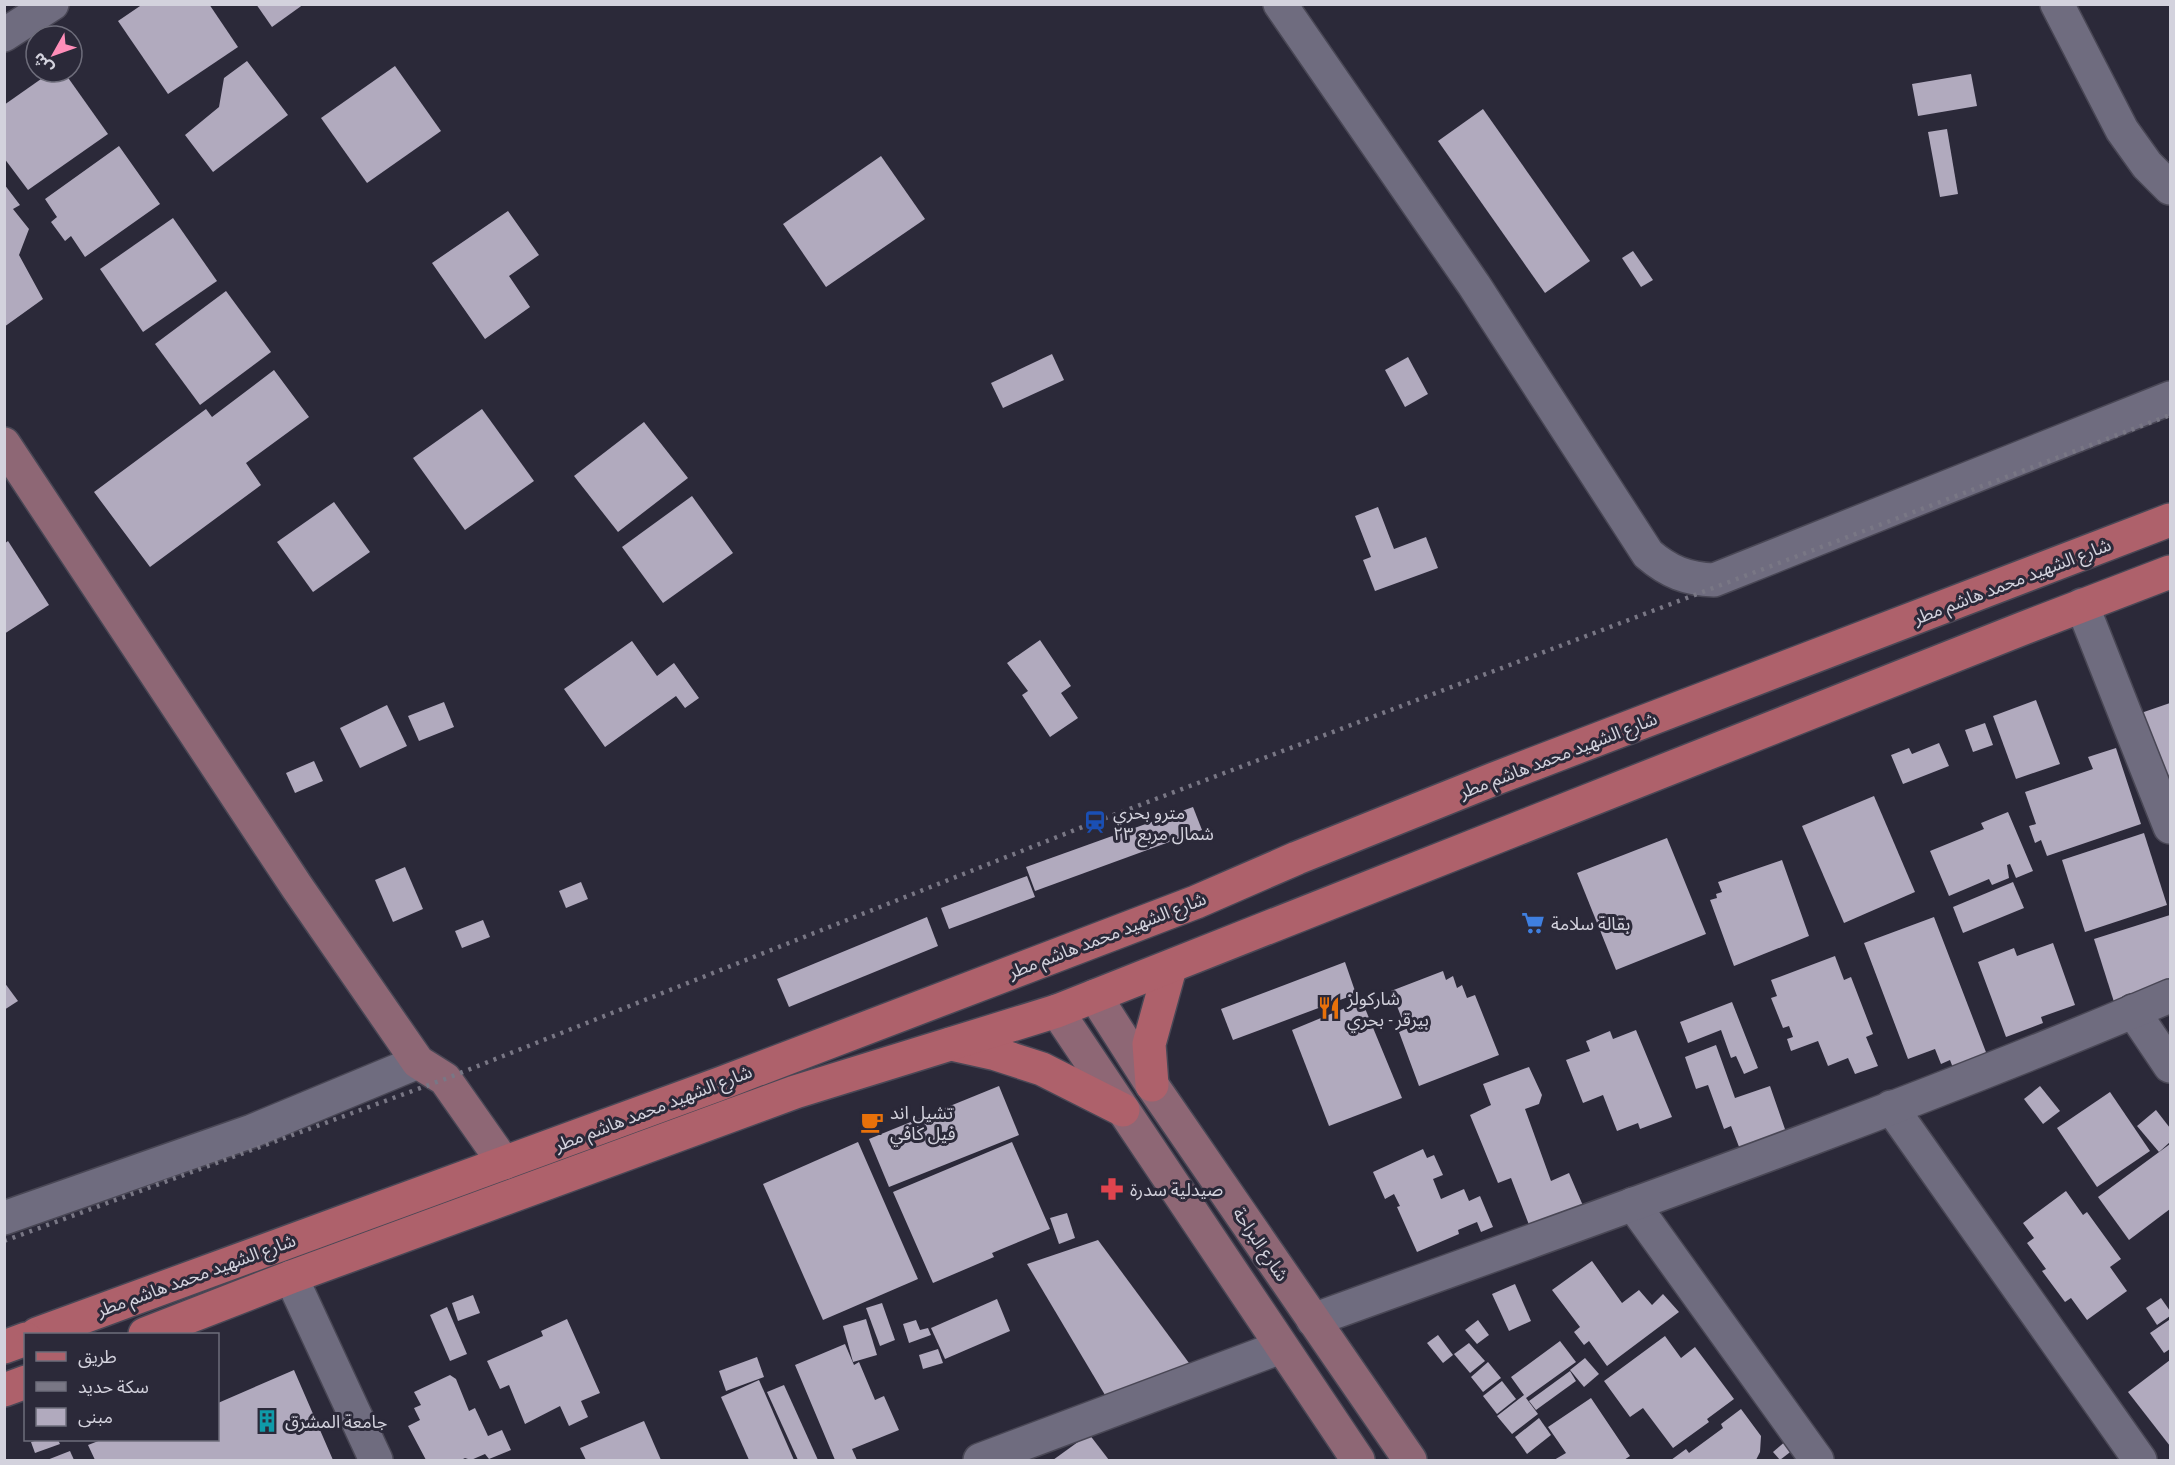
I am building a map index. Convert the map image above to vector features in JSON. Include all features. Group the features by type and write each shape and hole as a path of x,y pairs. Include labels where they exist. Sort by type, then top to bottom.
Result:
{"main road":[{"name":"شارع الشهيد محمد هاشم مطر","path":"42,1333 711,1087 1196,902 1297,858 1494,779 2170,520"},
{"name":"شارع الشهيد محمد هاشم مطر","path":"150,1333 291,1277 795,1092 1057,1011 2170,572"},
{"path":"1152,1085 1149,1044 1170,968"},
{"path":"951,1044 996,1054 1042,1069 1122,1110"},
{"path":"4,1347 24,1340"},
{"path":"4,1390 24,1383"}],"street":[{"path":"4,35 52,4"},
{"path":"1280,4 1474,285 1648,554 1662,566 1678,575 1714,580 2170,398"},
{"path":"2057,4 2122,130 2147,165 2170,188"},
{"path":"4,444 290,877 418,1062 445,1079 504,1163"},
{"path":"2082,605 2170,827"},
{"name":"شارع البراحة","path":"1095,996 1152,1085 1410,1461"},
{"path":"1313,1320 1633,1204 1891,1107 2170,996"},
{"path":"1057,1011 1358,1461"},
{"path":"2133,1011 2170,1066"},
{"path":"4,1218 252,1131 418,1062"},
{"path":"1891,1107 2140,1461"},
{"path":"1633,1204 1817,1461"},
{"path":"291,1277 376,1461"},
{"path":"980,1461 1281,1347"}],"building":[{"path":"143,4 209,4 238,47 168,94 118,21"},
{"path":"256,4 304,4 272,27"},
{"path":"247,61 288,115 213,172 185,135 219,107 224,78"},
{"path":"395,66 441,131 367,183 321,118"},
{"path":"1971,74 1977,106 1918,116 1912,84"},
{"path":"34,84 73,84 108,134 28,190 4,158 4,105"},
{"path":"1483,109 1590,261 1545,293 1438,141"},
{"path":"1947,129 1958,194 1940,197 1928,132"},
{"path":"119,146 160,204 85,257 71,236 65,241 51,222 57,217 45,199"},
{"path":"881,156 925,219 826,287 783,224"},
{"path":"4,184 20,205 13,209 29,229 19,255 43,299 4,327"},
{"path":"508,211 539,255 509,276 530,307 485,339 432,263"},
{"path":"173,218 217,281 143,332 100,269"},
{"path":"1633,251 1653,280 1641,287 1622,258"},
{"path":"226,291 271,352 200,405 155,344"},
{"path":"1052,354 1064,380 1003,408 991,383"},
{"path":"1408,357 1428,394 1405,407 1385,370"},
{"path":"274,370 309,417 246,463 261,485 150,567 94,492 206,409 212,417"},
{"path":"482,409 534,481 465,530 413,458"},
{"path":"644,422 688,478 618,532 574,476"},
{"path":"692,496 733,553 663,603 622,547"},
{"path":"334,502 370,552 313,592 277,542"},
{"path":"1378,507 1394,549 1426,537 1438,568 1375,591 1363,560 1371,557 1355,516"},
{"path":"8,541 49,605 4,634 4,544"},
{"path":"1040,640 1071,686 1061,693 1078,718 1050,737 1022,695 1028,691 1007,663"},
{"path":"632,641 657,676 674,663 699,698 685,708 676,696 605,747 564,689"},
{"path":"2036,700 2060,764 2016,779 1993,716"},
{"path":"444,702 454,727 419,741 408,716"},
{"path":"2170,703 2170,783 2167,784 2141,713"},
{"path":"387,705 407,746 360,768 340,728"},
{"path":"1985,723 1993,745 1973,752 1965,730"},
{"path":"1939,743 1949,766 1903,784 1891,755 1909,748 1912,754"},
{"path":"2116,748 2141,824 2047,856 2041,840 2035,843 2029,826 2036,824 2025,792 2093,769 2088,757"},
{"path":"314,761 323,781 295,793 286,773"},
{"path":"1874,796 1915,892 1844,923 1802,826"},
{"path":"1193,807 1202,830 1035,891 1026,867"},
{"path":"2008,812 2033,871 2016,878 2010,864 2007,865 2009,878 1992,885 1989,879 1949,896 1930,851 1984,829 1981,823"},
{"path":"2144,833 2167,905 2085,932 2062,860"},
{"path":"1667,838 1706,934 1616,970 1577,873"},
{"path":"1782,860 1809,936 1734,966 1710,900 1717,898 1716,894 1722,892 1718,882"},
{"path":"405,867 423,909 393,922 375,880"},
{"path":"1027,876 1035,897 949,929 941,908"},
{"path":"581,882 588,899 566,908 559,891"},
{"path":"2013,882 2024,908 1963,933 1953,907"},
{"path":"2170,915 2170,984 2114,1002 2094,939"},
{"path":"927,917 938,946 789,1007 777,979"},
{"path":"1934,917 1989,1060 1955,1073 1950,1060 1941,1064 1935,1049 1908,1059 1864,943"},
{"path":"483,920 490,937 462,948 455,931"},
{"path":"2053,943 2075,1005 2041,1017 2043,1023 2006,1037 1978,962 2014,948 2017,956"},
{"path":"1835,956 1844,980 1851,977 1873,1034 1866,1037 1878,1066 1855,1074 1848,1058 1828,1066 1818,1041 1791,1051 1787,1039 1793,1037 1789,1026 1783,1028 1771,998 1777,996 1771,980"},
{"path":"1345,962 1356,994 1233,1040 1221,1009"},
{"path":"1443,971 1446,980 1453,976 1457,988 1462,985 1467,998 1475,995 1499,1055 1419,1086 1399,1032 1406,1029 1391,991"},
{"path":"4,982 18,1001 4,1010"},
{"path":"1362,1001 1402,1098 1329,1126 1292,1030"},
{"path":"1732,1002 1758,1068 1744,1074 1736,1056 1731,1058 1721,1030 1688,1043 1680,1022"},
{"path":"1636,1030 1672,1117 1640,1129 1638,1123 1617,1131 1603,1095 1583,1103 1566,1060 1590,1051 1586,1041 1610,1031 1613,1039"},
{"path":"1716,1045 1735,1098 1770,1086 1787,1135 1741,1152 1731,1126 1724,1129 1708,1085 1696,1089 1685,1057"},
{"path":"1529,1067 1542,1095 1539,1104 1525,1109 1551,1181 1569,1173 1584,1208 1531,1230 1511,1178 1498,1183 1470,1115 1491,1105 1483,1084"},
{"path":"999,1086 1019,1135 889,1187 869,1139"},
{"path":"2040,1086 2060,1111 2043,1124 2024,1099"},
{"path":"2110,1092 2150,1151 2097,1187 2057,1128"},
{"path":"2156,1110 2170,1128 2170,1142 2159,1152 2137,1126"},
{"path":"858,1142 918,1279 823,1320 763,1184"},
{"path":"1012,1142 1050,1229 992,1253 994,1257 933,1283 893,1192"},
{"path":"2170,1144 2170,1209 2129,1240 2098,1197"},
{"path":"1423,1149 1427,1158 1434,1155 1443,1175 1433,1179 1441,1199 1464,1189 1469,1201 1480,1196 1493,1227 1481,1232 1477,1222 1458,1230 1459,1234 1417,1252 1397,1207 1400,1206 1394,1194 1385,1199 1373,1172"},
{"path":"2066,1191 2083,1215 2087,1212 2121,1259 2110,1267 2127,1291 2087,1320 2071,1298 2065,1302 2042,1271 2046,1269 2027,1243 2034,1238 2023,1223"},
{"path":"1067,1213 1075,1238 1059,1244 1050,1218"},
{"path":"1098,1240 1189,1363 1111,1405 1027,1264"},
{"path":"1592,1261 1622,1303 1639,1290 1652,1305 1663,1294 1679,1312 1607,1366 1589,1341 1584,1345 1574,1332 1580,1327 1552,1290"},
{"path":"1515,1284 1531,1321 1509,1331 1492,1294"},
{"path":"473,1295 480,1313 458,1321 452,1303"},
{"path":"2161,1298 2170,1311 2170,1316 2157,1325 2146,1308"},
{"path":"997,1299 1010,1331 945,1359 931,1328"},
{"path":"882,1303 895,1340 880,1346 866,1308"},
{"path":"447,1307 467,1354 450,1361 430,1315"},
{"path":"567,1319 600,1393 581,1401 588,1417 569,1426 560,1406 525,1424 509,1385 500,1389 487,1361 543,1336 541,1331"},
{"path":"866,1319 877,1355 853,1362 843,1326"},
{"path":"916,1320 920,1330 928,1328 931,1335 909,1343 903,1324"},
{"path":"1478,1320 1489,1335 1477,1344 1465,1330"},
{"path":"2169,1320 2170,1349 2164,1353 2150,1333"},
{"path":"1438,1335 1453,1355 1443,1363 1427,1343"},
{"path":"1665,1336 1681,1358 1695,1347 1734,1399 1707,1419 1709,1422 1673,1448 1643,1408 1630,1417 1604,1381"},
{"path":"1560,1341 1576,1362 1526,1398 1538,1414 1512,1434 1497,1416 1524,1395 1511,1377"},
{"path":"1469,1343 1485,1361 1470,1373 1454,1354"},
{"path":"845,1344 854,1365 859,1362 875,1400 884,1396 899,1430 852,1449 857,1460 835,1460 795,1365"},
{"path":"938,1349 943,1363 923,1369 919,1355"},
{"path":"757,1357 764,1377 726,1391 719,1371"},
{"path":"1585,1358 1599,1374 1584,1387 1570,1370"},
{"path":"2170,1360 2170,1446 2128,1392"},
{"path":"1488,1362 1501,1378 1483,1392 1471,1377"},
{"name":"جامعة المشرق","path":"294,1370 333,1460 95,1460 88,1445 98,1441 219,1441 219,1403"},
{"path":"1570,1371 1576,1381 1536,1410 1529,1401"},
{"path":"450,1375 456,1379 469,1411 475,1408 488,1436 502,1430 511,1450 489,1459 485,1454 471,1460 465,1458 426,1460 408,1426 420,1420 414,1408 421,1405 414,1392"},
{"path":"759,1380 794,1460 749,1460 721,1397"},
{"path":"1502,1381 1516,1399 1497,1414 1483,1396"},
{"path":"784,1385 818,1460 798,1460 767,1392"},
{"path":"1591,1398 1630,1456 1624,1460 1554,1460 1566,1453 1548,1427"},
{"path":"1741,1409 1761,1436 1760,1452 1756,1460 1671,1460 1686,1449 1689,1453 1723,1428 1721,1424"},
{"path":"1539,1418 1551,1435 1527,1454 1515,1437"},
{"path":"644,1421 661,1460 586,1460 580,1448"},
{"path":"1795,1433 1803,1442 1780,1460 1773,1452"},
{"path":"1089,1434 1109,1460 1053,1460"},
{"path":"58,1441 60,1444 35,1453 31,1442"},
{"path":"70,1451 74,1460 47,1460"}],"railway":[{"path":"4,1241 445,1079 1095,822 2170,415"}],"place":[{"name":"مترو بحري شمال مربع ٢٣","path":"1095,822"},
{"name":"بقالة سلامة","path":"1533,923"},
{"name":"شاركولز بيرقر - بحري","path":"1329,1008"},
{"name":"تشيل اند فيل كافي","path":"872,1122"},
{"name":"صيدلية سدرة","path":"1112,1189"},
{"name":"جامعة المشرق","path":"267,1421"}]}
